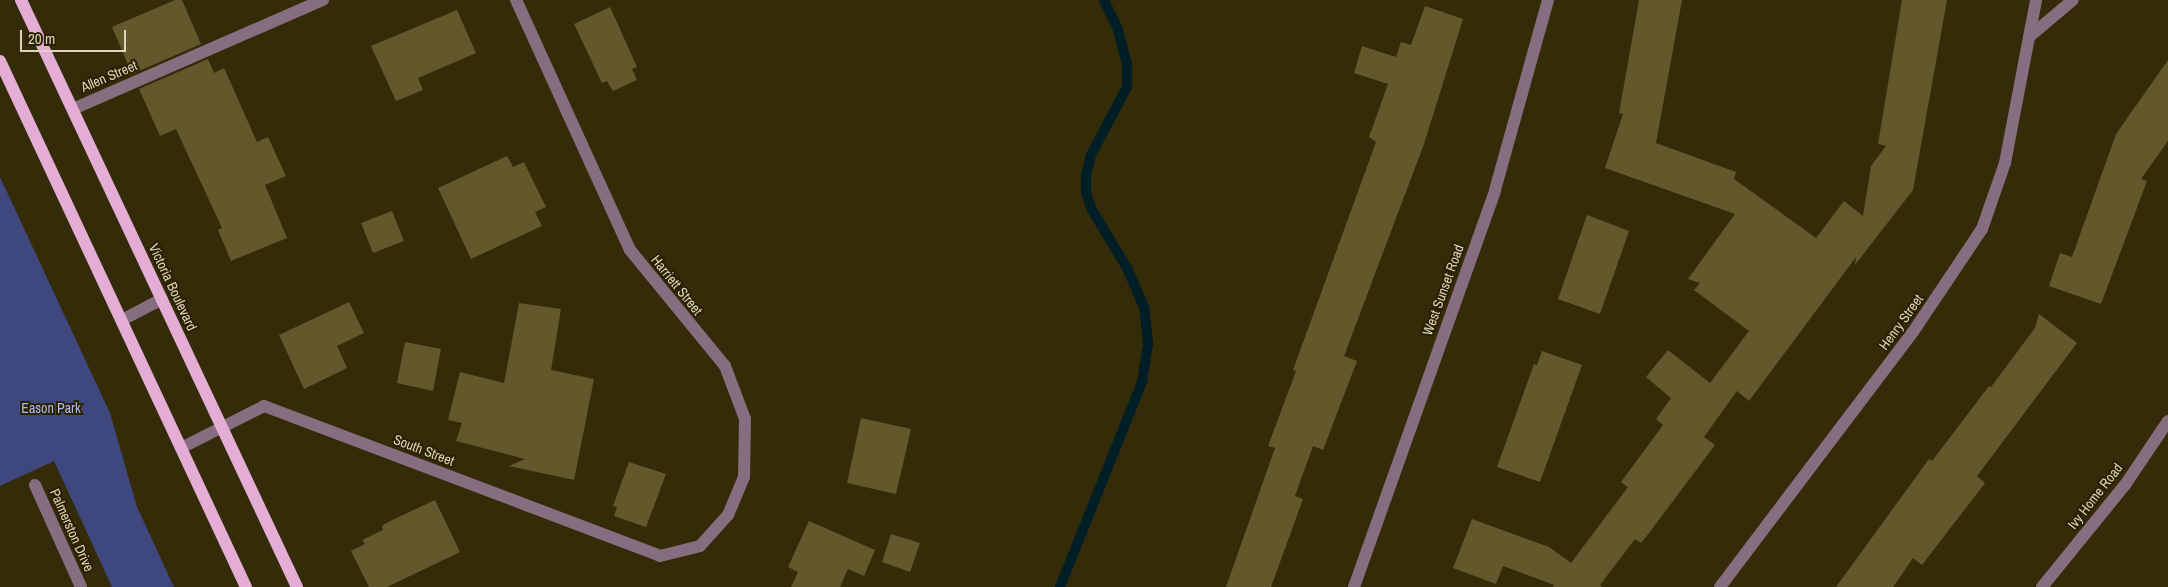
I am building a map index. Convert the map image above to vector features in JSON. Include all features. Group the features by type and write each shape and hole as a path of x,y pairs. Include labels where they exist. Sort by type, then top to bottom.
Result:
{"main road":[{"name":"Victoria Boulevard","path":"22,0 297,587"},
{"path":"0,61 246,587"}],"street":[{"name":"Allen Street","path":"72,109 323,0"},
{"name":"Harriett Street","path":"516,0 630,250 725,366 745,419 744,477 728,515 700,546 660,556"},
{"name":"West Sunset Road","path":"1354,587 1495,190 1548,0"},
{"name":"Henry Street","path":"1720,587 1913,332 1982,229 2005,163 2036,0"},
{"path":"2029,37 2073,0"},
{"path":"122,320 162,298"},
{"name":"South Street","path":"182,448 264,406 660,556"},
{"name":"Ivy Home Road","path":"2042,587 2125,485 2168,420"},
{"name":"Palmerston Drive","path":"36,485 82,587"}],"green space":[{"name":"Eason Park","path":"0,177 110,413 137,507 174,587 112,587 54,461 0,486"}],"building":[{"path":"175,0 182,0 201,44 132,74 112,27"},
{"path":"1639,0 1682,0 1656,143 1736,172 1734,179 1816,238 1844,201 1863,216 1871,166 1886,146 1878,144 1902,0 1947,0 1913,190 1855,265 1856,257 1749,401 1737,391 1704,437 1715,445 1641,543 1635,539 1600,585 1602,587 1553,587 1554,585 1503,566 1496,584 1453,568 1472,519 1549,547 1571,563 1628,487 1621,482 1663,425 1656,419 1671,398 1646,377 1668,350 1710,383 1749,331 1694,290 1700,283 1688,279 1735,214 1605,168 1623,114 1619,113"},
{"path":"1425,6 1463,19 1424,144 1344,356 1357,361 1323,450 1313,446 1295,496 1303,499 1271,587 1226,587 1275,448 1268,446 1296,371 1293,370 1376,142 1369,137 1388,84 1354,73 1362,46 1396,57 1401,42 1411,45"},
{"path":"610,7 637,67 632,69 637,80 613,91 607,81 602,83 574,24"},
{"path":"457,10 476,53 418,78 423,90 396,101 371,46"},
{"path":"208,59 214,73 224,68 257,142 268,137 286,176 265,185 287,238 231,261 218,230 222,228 176,129 160,136 139,89"},
{"path":"2168,60 2168,141 2141,179 2147,181 2101,304 2049,286 2060,253 2072,257 2116,134"},
{"path":"507,156 513,167 524,162 546,207 535,212 542,226 471,259 438,188"},
{"path":"392,211 404,241 373,253 361,223"},
{"path":"1587,215 1629,231 1600,314 1558,299"},
{"path":"349,302 364,333 337,346 347,368 304,389 279,335"},
{"path":"519,303 561,309 551,370 594,379 574,480 509,466 525,459 456,441 462,423 448,420 460,372 504,383"},
{"path":"2039,314 2077,343 1977,476 1985,483 1922,565 1913,558 1893,587 1836,587 1929,459 1932,461 2035,328"},
{"path":"405,342 441,349 433,391 397,383"},
{"path":"1542,351 1582,365 1540,482 1497,467 1534,364 1537,365"},
{"path":"861,418 911,429 896,494 847,483"},
{"path":"629,462 666,474 646,527 614,516 617,507 613,506"},
{"path":"435,500 460,552 387,587 369,587 351,551 365,544 362,540 383,530 382,526 388,522"},
{"path":"809,521 875,550 864,576 848,569 840,587 791,587 798,572 788,567"},
{"path":"891,534 920,543 910,572 882,562"}],"waterway":[{"path":"1060,587 1142,382 1148,343 1144,307 1127,268 1092,210 1086,193 1086,175 1091,155 1127,87 1127,64 1117,27 1104,0"}]}
